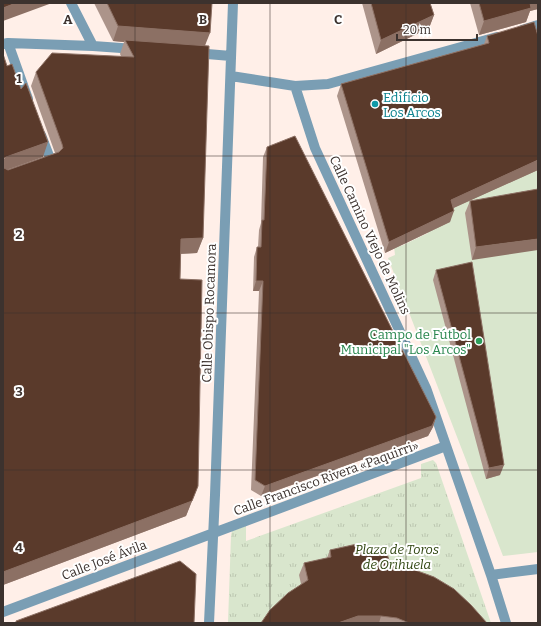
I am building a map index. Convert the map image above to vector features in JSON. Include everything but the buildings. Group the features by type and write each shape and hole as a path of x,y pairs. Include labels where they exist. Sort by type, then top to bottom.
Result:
{"street":[{"path":"71,3 93,46"},
{"name":"Calle Obispo Rocamora","path":"209,623 214,533 233,3"},
{"path":"230,76 295,86 328,84 538,25"},
{"path":"32,109 6,44 93,46 145,50"},
{"path":"182,52 231,56"},
{"name":"Calle Camino Viejo de Molins","path":"295,86 315,148 426,388 491,575 506,623"},
{"path":"30,168 50,161 37,124"},
{"name":"Calle Francisco Rivera «Paquirri»","path":"214,533 446,446"},
{"name":"Calle José Ávila","path":"3,612 214,533"},
{"path":"491,575 538,569"}],"green space":[{"name":"Campo de Fútbol Municipal \"Los Arcos\"","path":"538,169 538,552 503,556 388,258 395,255 394,246 401,246 428,233 422,221"},
{"name":"Plaza de Toros de Orihuela","path":"433,460 436,463 491,623 228,623 232,531 246,526 246,541 421,478 421,464"}],"place":[{"name":"Edificio Los Arcos","path":"375,104"},
{"name":"Campo de Fútbol Municipal \"Los Arcos\"","path":"479,341"}]}
